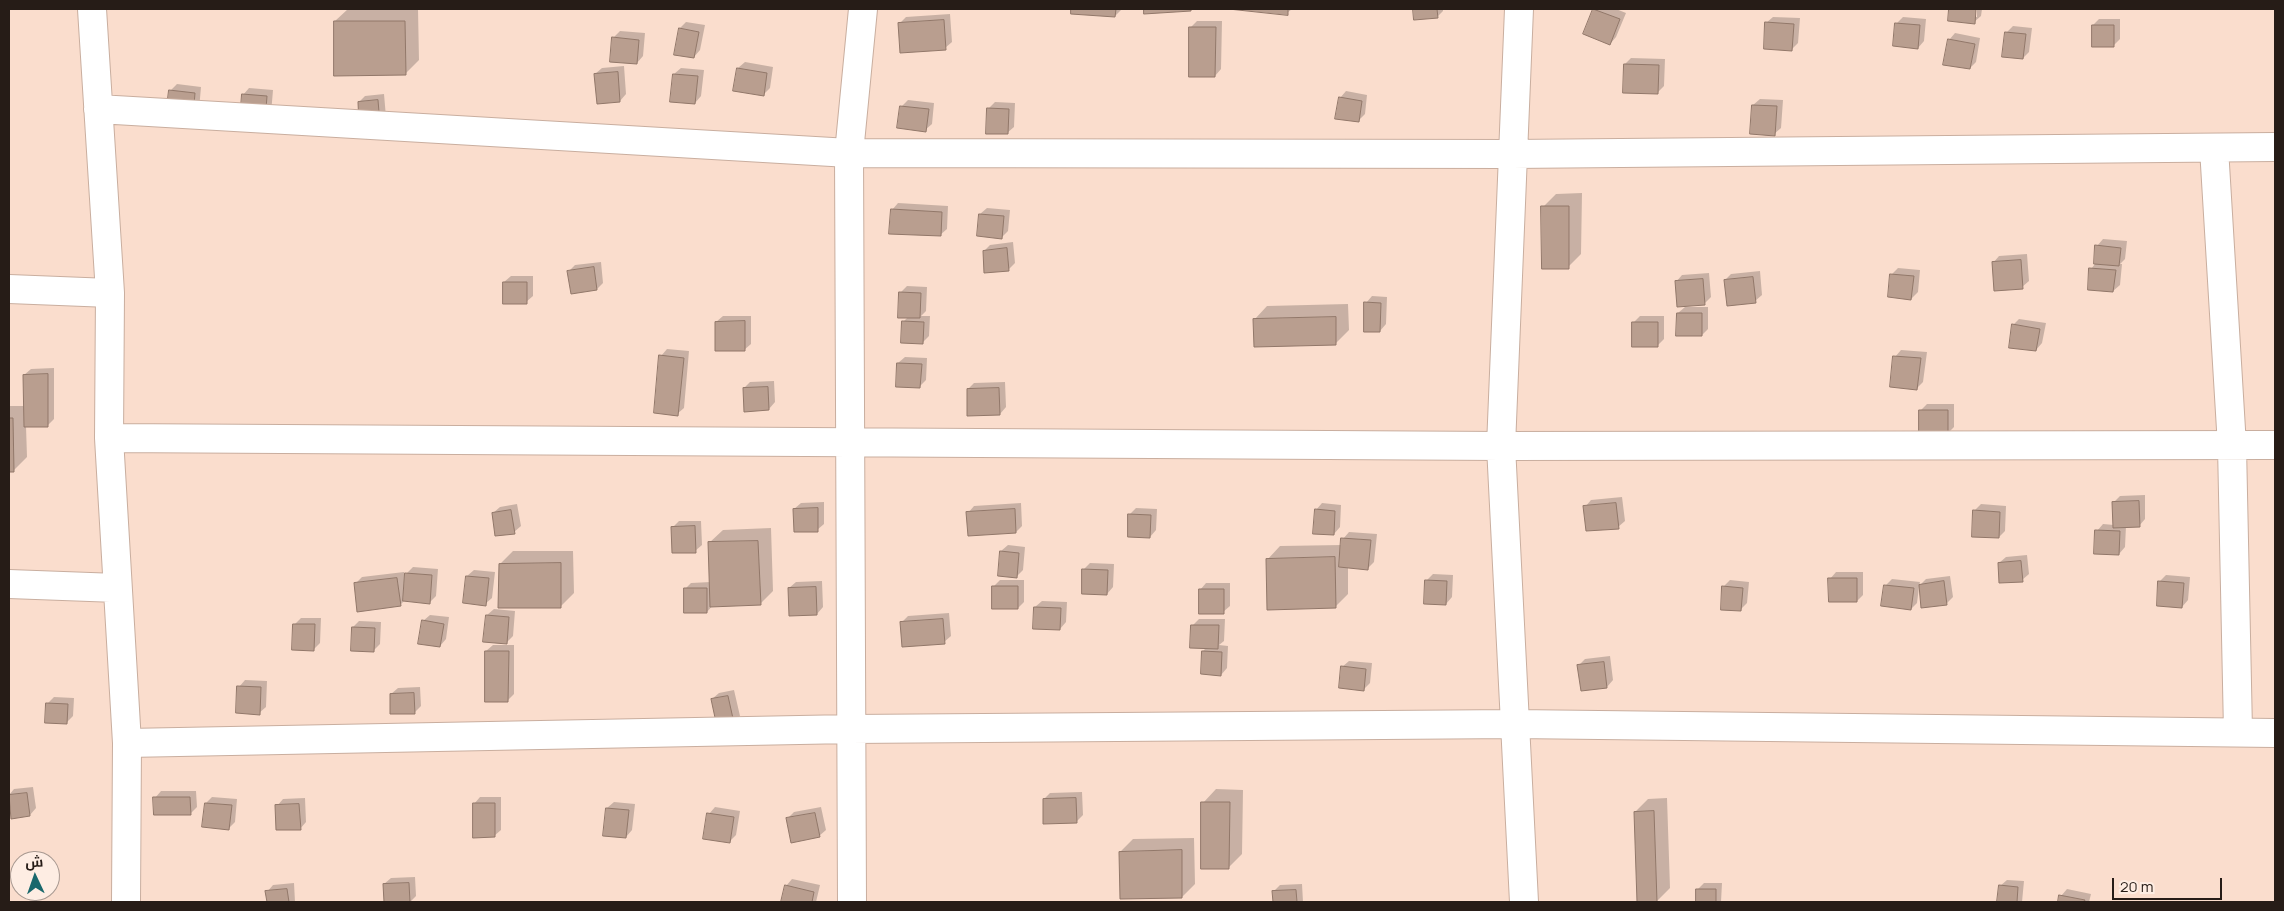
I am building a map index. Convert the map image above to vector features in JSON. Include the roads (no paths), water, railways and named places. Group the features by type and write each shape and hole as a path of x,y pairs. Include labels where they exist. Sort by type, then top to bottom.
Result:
{"street":[{"path":"92,9 110,293 109,438 127,744 126,902"},
{"path":"852,902 849,153 863,9"},
{"path":"1519,9 1501,446 1524,902"},
{"path":"98,109 849,153 1512,154 2275,147"},
{"path":"2214,148 2232,446 2238,731"},
{"path":"9,289 110,293"},
{"path":"109,438 1501,446 2275,445"},
{"path":"9,584 117,588"},
{"path":"127,744 851,729 1515,724 2238,731 2275,733"}]}
